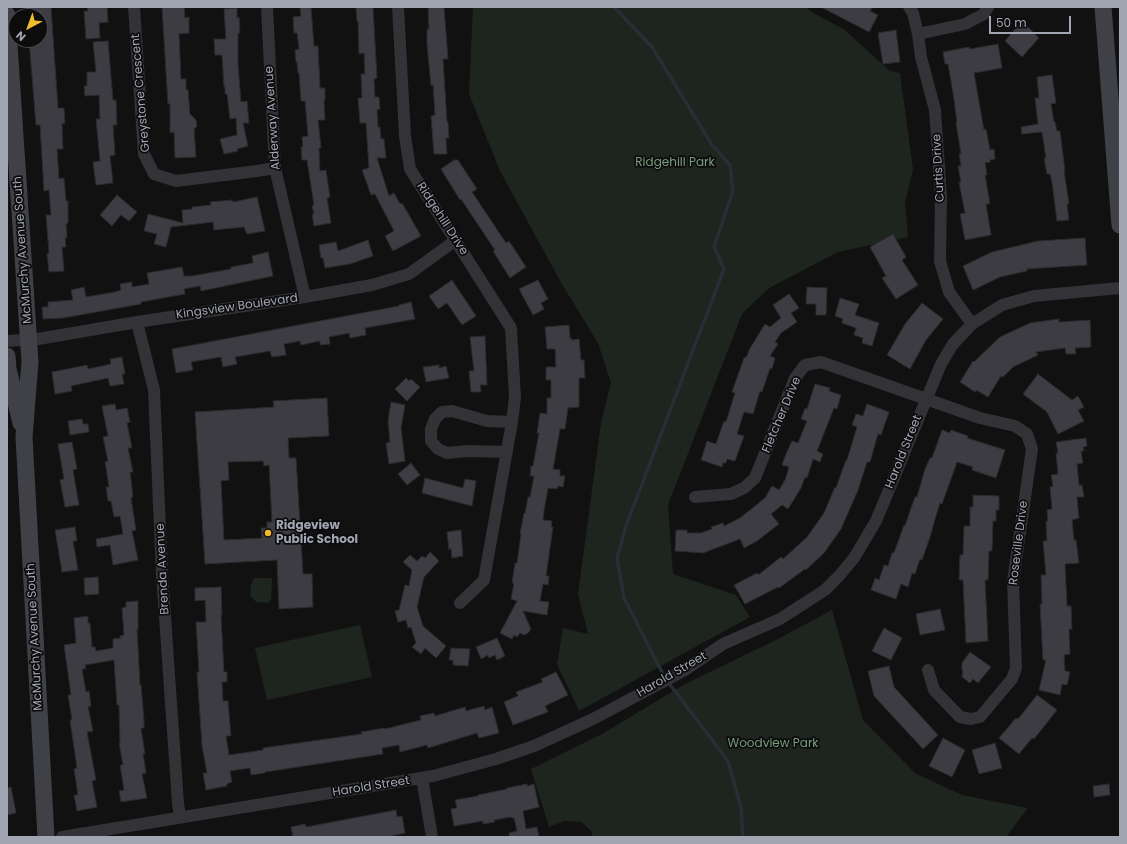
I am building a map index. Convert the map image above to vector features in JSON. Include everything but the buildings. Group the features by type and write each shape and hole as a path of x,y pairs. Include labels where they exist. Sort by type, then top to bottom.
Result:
{"street":[{"name":"Greystone Crescent","path":"134,7 144,154 154,174 176,182 275,168"},
{"name":"Alderway Avenue","path":"267,7 275,168 305,297"},
{"name":"Ridgehill Drive","path":"398,7 405,136 410,169 511,328 515,397 507,452 484,580 460,603"},
{"name":"Curtis Drive","path":"909,7 913,13 921,57 935,110 941,197 940,261 949,292 972,324"},
{"path":"918,34 966,24 984,14 988,7"},
{"path":"1103,7 1120,225"},
{"name":"McMurchy Avenue South","path":"7,15 29,340 30,366 24,437 46,837"},
{"name":"Kingsview Boulevard","path":"7,341 29,340 305,297 372,285 409,274 456,240"},
{"name":"Harold Street","path":"62,837 422,778 496,759 534,746 593,719 685,670 723,644 780,619 825,590 839,576 854,558 876,521 941,364 953,344 972,324 1002,305 1034,296 1120,288"},
{"name":"Brenda Avenue","path":"137,322 154,390 162,574 180,817"},
{"name":"McMurchy Avenue South","path":"7,356 8,369 24,437"},
{"name":"Fletcher Drive","path":"695,497 731,494 744,488 755,478 795,378 805,365 821,362 926,398"},
{"name":"Roseville Drive","path":"926,398 980,418 1015,426 1027,434 1032,449 1013,581 1016,668 1012,679 980,717 971,719 960,717 934,690 928,670"},
{"path":"507,452 468,450 447,453 438,449 431,441 431,428 435,419 442,412 452,412 487,421 512,422"},
{"path":"422,778 432,837"}],"green space":[{"name":"Ridgehill Park","path":"473,7 806,7 812,12 845,30 890,71 900,73 913,169 905,203 908,237 838,252 769,288 742,314 668,505 673,574 736,595 750,617 579,711 557,664 563,628 588,634 578,594 601,423 611,383 598,343 563,286 500,171 469,94"},
{"path":"254,578 272,578 271,600 268,603 256,602 250,595 251,585"},
{"name":"Woodview Park","path":"832,610 863,720 915,773 962,795 1028,808 1006,837 593,837 591,831 582,822 564,821 549,827 531,769 602,734 685,684 778,639"},
{"path":"360,625 372,677 267,700 255,648"}],"waterway":[{"path":"614,7 652,47 712,145 730,165 733,191 714,247 724,269 626,526 617,558 624,598 665,678 728,761 741,808 743,837"}],"place":[{"name":"Ridgeview Public School","path":"268,533"}]}
